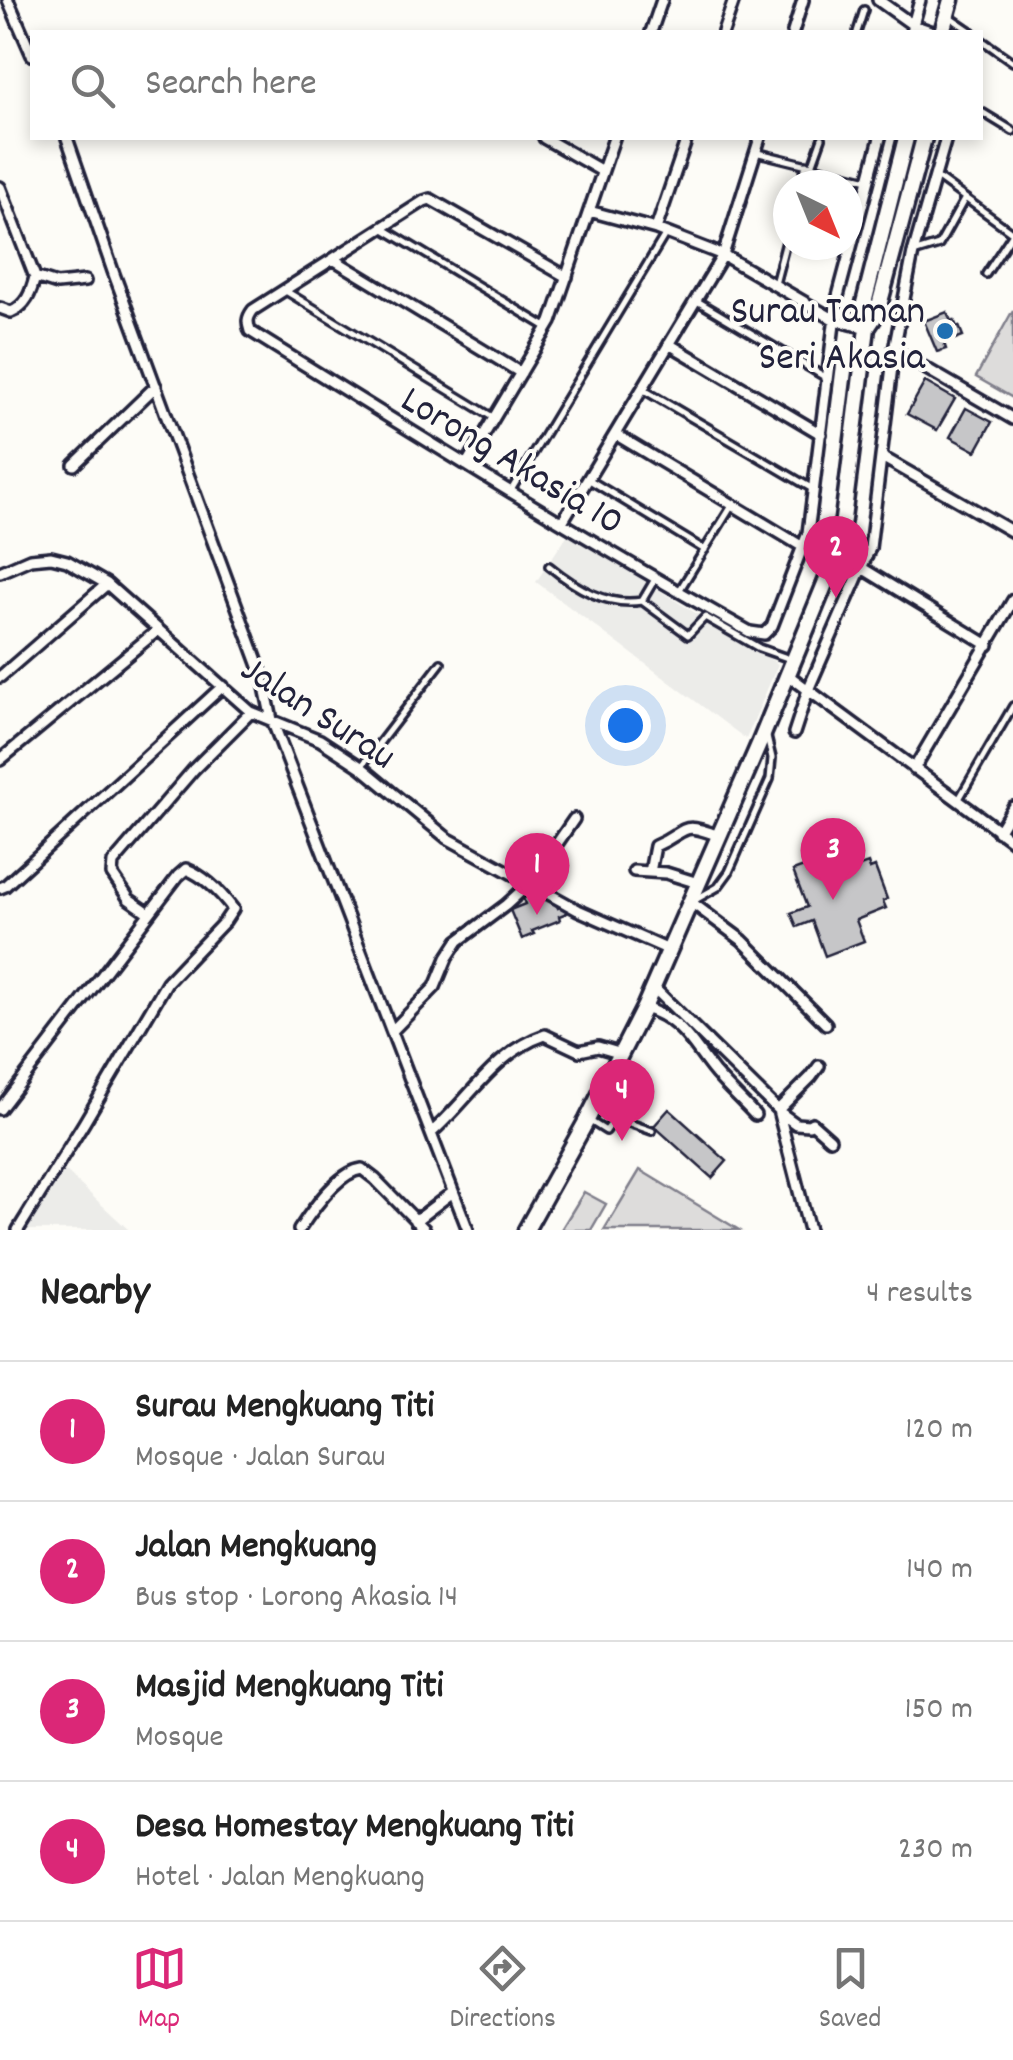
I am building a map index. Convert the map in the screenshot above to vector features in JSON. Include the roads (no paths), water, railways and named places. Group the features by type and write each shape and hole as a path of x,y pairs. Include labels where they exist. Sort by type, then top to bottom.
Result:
{"main road":[{"path":"526,1230 650,1010 668,950 836,557 867,328 863,307 905,140"},
{"path":"867,328 877,314 923,140"}],"street":[{"path":"8,0 30,50"},
{"path":"652,30 662,0"},
{"path":"724,30 734,0"},
{"path":"794,30 803,0"},
{"path":"878,0 912,29 920,0"},
{"path":"68,140 263,677 272,720 468,1230"},
{"path":"548,140 602,171"},
{"path":"466,465 548,328 613,140"},
{"path":"661,231 686,140"},
{"path":"562,522 723,255 759,140"},
{"path":"615,434 803,547 814,489 836,300 879,140"},
{"path":"794,733 808,690 870,548 894,350 913,253 945,140"},
{"path":"916,167 935,176"},
{"path":"0,187 35,277 31,293 19,309 11,312 0,308"},
{"path":"284,290 430,199 566,277"},
{"path":"589,211 661,231 723,255 835,320 867,328"},
{"path":"891,259 913,253"},
{"path":"333,259 521,374"},
{"path":"35,277 57,284 85,282"},
{"name":"Lorong Akasia 10","path":"284,290 248,316 250,331 510,492 750,632 764,634 772,626 803,547"},
{"path":"669,344 821,434"},
{"path":"894,350 1013,419"},
{"path":"74,464 156,386"},
{"path":"882,456 1013,532"},
{"name":"Jalan Surau","path":"0,572 30,560 51,557 68,561 107,584 252,712 320,740 361,767 447,838 578,910 668,950"},
{"path":"862,568 988,644"},
{"path":"0,677 107,584"},
{"path":"914,769 1013,600"},
{"path":"0,760 158,630"},
{"path":"790,668 808,690 1013,841"},
{"path":"0,888 224,686"},
{"path":"148,913 129,899 112,874 113,863 194,769 252,712"},
{"path":"998,832 1013,806"},
{"path":"392,1031 435,987 458,941 530,883 574,819"},
{"path":"650,872 655,846 686,827 719,836"},
{"path":"0,1109 178,876 186,869 198,874 232,909 168,982 18,1230"},
{"path":"634,871 666,873 698,883"},
{"path":"691,902 742,940 826,1024"},
{"path":"658,992 778,1110 796,1124 812,1123 830,1139"},
{"path":"650,1010 665,1015 691,1040 714,1072 755,1115"},
{"path":"431,1133 496,1064 535,1038 545,1035 579,1051 598,1047 622,1054"},
{"path":"714,1072 726,1060"},
{"path":"778,1110 812,1078 819,1066"},
{"path":"778,1110 809,1230"},
{"path":"299,1230 314,1207 350,1170 362,1169 425,1230"},
{"path":"414,1220 453,1192"}],"lane":[{"path":"949,7 970,30"},
{"path":"857,30 864,10"},
{"path":"983,40 1013,62"},
{"path":"983,112 1013,130"},
{"path":"807,170 821,140"},
{"path":"755,152 868,180"},
{"path":"935,176 1013,233 986,274"},
{"path":"913,253 939,245 965,198"},
{"path":"382,228 548,328"},
{"path":"510,492 661,231"},
{"path":"775,284 781,260"},
{"path":"284,290 494,418"},
{"path":"696,300 828,378"},
{"path":"642,389 814,489"},
{"path":"588,479 705,550"},
{"path":"679,592 733,504"},
{"path":"549,566 570,583 612,602 642,601 688,635 705,617 790,668"},
{"path":"642,601 654,578"},
{"path":"361,767 441,663"},
{"path":"958,802 1013,706"},
{"path":"691,902 718,887 729,872 770,779 772,758 765,729"},
{"path":"587,1120 606,1131 614,1118 652,1130"}],"place":[{"name":"Surau Taman Seri Akasia","path":"945,331"},
{"name":"Jalan Mengkuang","path":"836,598"},
{"name":"Masjid Mengkuang Titi","path":"833,900"},
{"name":"Surau Mengkuang Titi","path":"537,915"},
{"name":"Desa Homestay Mengkuang Titi","path":"622,1141"}]}
